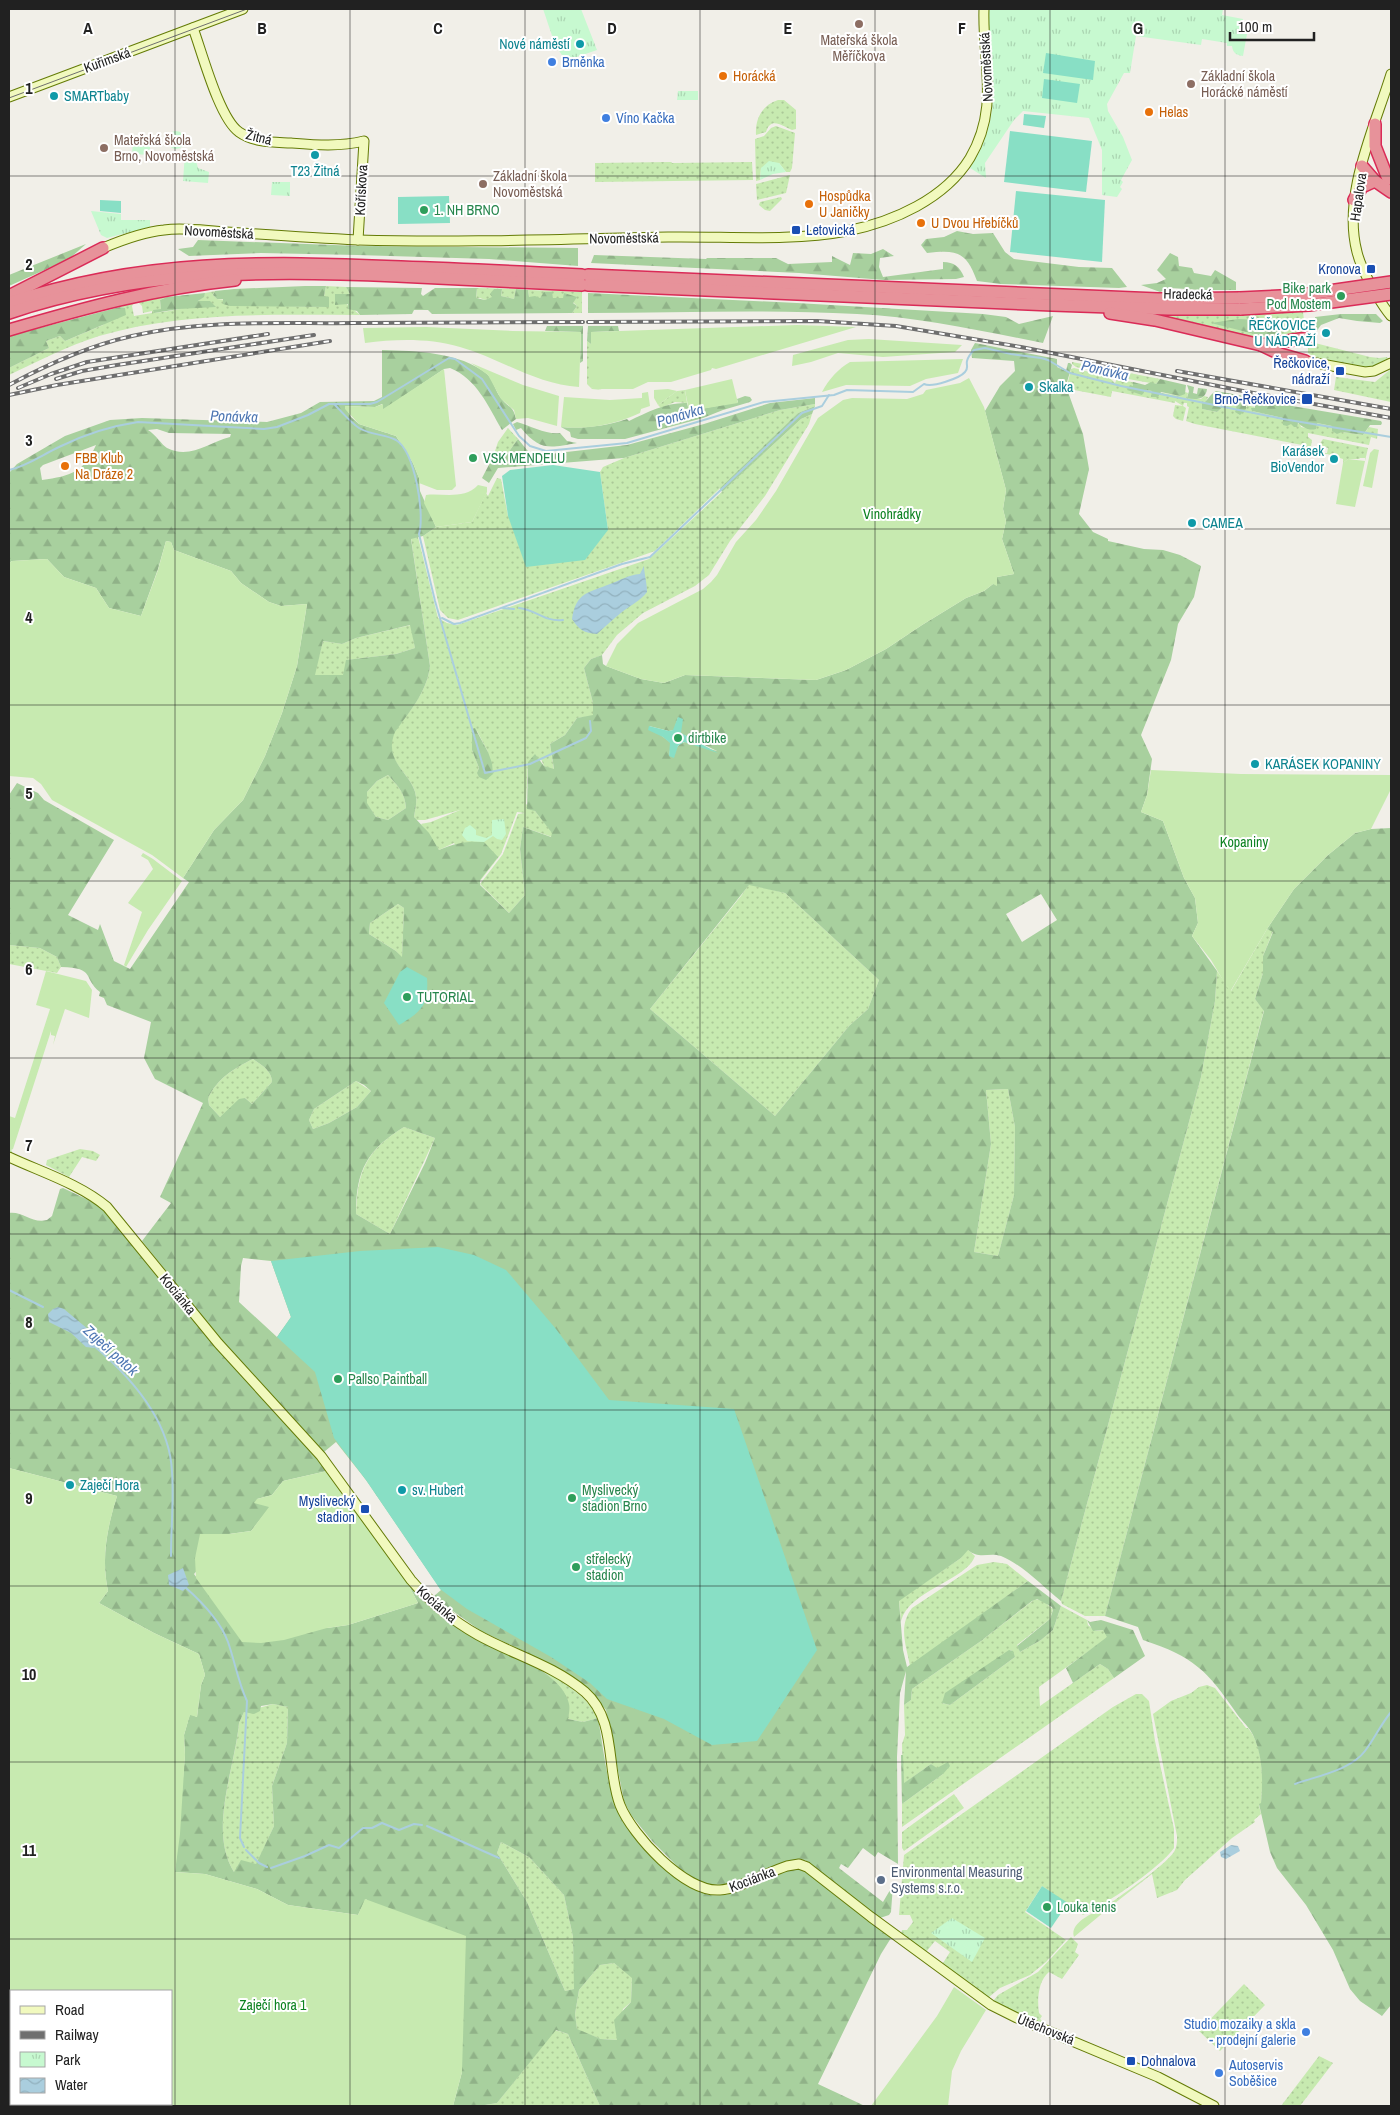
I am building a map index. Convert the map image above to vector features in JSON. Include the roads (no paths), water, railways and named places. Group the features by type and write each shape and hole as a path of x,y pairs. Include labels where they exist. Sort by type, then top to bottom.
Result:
{"highway":[{"path":"1376,124 1375,146 1390,180"},
{"path":"1362,166 1373,168 1390,180"},
{"path":"1362,166 1374,181 1391,192"},
{"path":"1354,200 1362,186 1374,181"},
{"path":"9,296 103,248"},
{"path":"9,296 42,288 71,285 158,269 242,263 337,264 585,280"},
{"path":"9,313 95,289 163,278 245,273 585,280 984,297"},
{"path":"9,330 92,306 148,293 207,284 316,273"},
{"name":"Hradecká","path":"984,297 1052,305 1168,309 1241,303 1332,292 1391,282"},
{"path":"9,303 71,285"},
{"name":"Hradecká","path":"984,297 1175,300 1309,305 1391,294"},
{"path":"1052,305 1155,320 1261,345 1280,354 1305,361"},
{"path":"1261,345 1307,338"}],"street":[{"name":"Kuřimská","path":"9,97 243,9"},
{"name":"Novoměstská","path":"103,248 133,236 171,229 358,240 789,237 847,231 879,222 912,208 942,190 962,170 976,147 988,111 989,98 984,9"},
{"name":"Žitná","path":"193,28 221,106 230,124 239,132 260,140 320,146 344,145 364,141"},
{"name":"Hapalova","path":"1391,74 1362,166 1354,200 1355,241 1363,269 1391,316"},
{"name":"Kořískova","path":"358,240 364,141"},
{"path":"1305,361 1365,372 1374,371 1391,363"},
{"name":"Kociánka","path":"9,1157 66,1183 107,1207 218,1343 321,1456 411,1580 427,1598 459,1623 479,1635 540,1663 568,1680 591,1699 603,1717 616,1791 626,1818 677,1875 706,1889 722,1890 782,1868 799,1864 808,1867 890,1931"},
{"name":"Útěchovská","path":"890,1931 981,1998 1006,2013 1158,2076 1214,2106"}],"water":[{"path":"644,566 647,592 641,598 597,634 585,632 577,626 572,619 580,598 595,589 640,574"},
{"path":"58,1307 64,1309 95,1335 97,1342 94,1348 86,1347 71,1333 49,1322 48,1314"},
{"path":"183,1568 189,1585 183,1591 169,1585 168,1575"},
{"path":"1231,1845 1238,1846 1240,1851 1226,1859 1221,1857 1220,1852"}],"waterway":[{"name":"Ponávka","path":"9,470 78,439 107,429 138,422 264,429 277,427 308,415 329,404 370,404 377,402 449,358 455,359 482,379 519,436 530,446 546,451 627,443 764,402 834,395 847,390 913,392 924,384 939,384 962,374 967,369 967,361 972,352 985,348 1041,358 1070,373 1121,386 1283,419 1391,437"},
{"path":"442,618 454,624 460,623 622,564 650,557 802,413 822,406 829,395"},
{"path":"334,404 359,428 396,440 403,447 408,457 417,484 421,513 419,534 435,601 485,773 530,764 586,738 591,731 590,721"},
{"path":"503,608 514,609"},
{"path":"519,608 531,611 545,618 563,620"},
{"name":"Zaječí potok","path":"9,1290 43,1307"},
{"name":"Zaječí potok","path":"93,1345 121,1371 146,1401 164,1435 170,1453 172,1472 171,1556"},
{"path":"185,1587 210,1612 225,1634 247,1701 240,1838 244,1847"},
{"path":"1295,1784 1333,1772 1359,1758 1391,1712"},
{"path":"271,1868 329,1845 339,1848 363,1828 372,1828 382,1823 399,1830 414,1824 422,1825"},
{"path":"427,1826 499,1858"},
{"path":"246,1850 259,1863 267,1867"}],"tram line":[{"path":"9,98 247,9"}],"railway":[{"path":"588,322 817,321 896,326 1021,347 1391,418"},
{"path":"9,385 84,350 132,336 187,327 243,323 583,322"},
{"path":"18,388 87,362 268,334"},
{"path":"56,379 82,371 117,365 314,335"},
{"path":"9,395 57,385 330,341"},
{"path":"1177,371 1391,409"}],"place":[{"name":"Mateřská škola Měříčkova","path":"859,24"},
{"name":"Nové náměstí","path":"580,44"},
{"name":"Brněnka","path":"552,62"},
{"name":"Horácká","path":"723,76"},
{"name":"Základní škola Horácké náměstí","path":"1191,84"},
{"name":"SMARTbaby","path":"54,96"},
{"name":"Helas","path":"1149,112"},
{"name":"Víno Kačka","path":"606,118"},
{"name":"Mateřská škola Brno, Novoměstská","path":"104,148"},
{"name":"T23 Žitná","path":"315,155"},
{"name":"Základní škola Novoměstská","path":"483,184"},
{"name":"Hospůdka U Janičky","path":"809,204"},
{"name":"1. NH BRNO","path":"424,210"},
{"name":"U Dvou Hřebíčků","path":"921,223"},
{"name":"Letovická","path":"796,230"},
{"name":"Kronova","path":"1371,269"},
{"name":"Bike park Pod Mostem","path":"1341,296"},
{"name":"ŘEČKOVICE U NÁDRAŽÍ","path":"1326,333"},
{"name":"Řečkovice, nádraží","path":"1340,371"},
{"name":"Skalka","path":"1029,387"},
{"name":"Brno-Řečkovice","path":"1307,399"},
{"name":"VSK MENDELU","path":"473,458"},
{"name":"Karásek BioVendor","path":"1334,459"},
{"name":"FBB Klub Na Dráze 2","path":"65,466"},
{"name":"CAMEA","path":"1192,523"},
{"name":"dirtbike","path":"678,738"},
{"name":"KARÁSEK KOPANINY","path":"1255,764"},
{"name":"TUTORIAL","path":"407,997"},
{"name":"Pallso Paintball","path":"338,1379"},
{"name":"Zaječí Hora","path":"70,1485"},
{"name":"sv. Hubert","path":"402,1490"},
{"name":"Myslivecký stadion Brno","path":"572,1498"},
{"name":"Myslivecký stadion","path":"365,1509"},
{"name":"střelecký stadion","path":"576,1567"},
{"name":"Environmental Measuring Systems s.r.o.","path":"881,1880"},
{"name":"Louka tenis","path":"1047,1907"},
{"name":"Studio mozaiky a skla - prodejní galerie","path":"1306,2032"},
{"name":"Dohnalova","path":"1131,2061"},
{"name":"Autoservis Soběšice","path":"1219,2073"}],"park label":[{"name":"Vinohrádky","path":"892,514"},
{"name":"Kopaniny","path":"1244,842"},
{"name":"Zaječí hora 1","path":"273,2005"}]}
